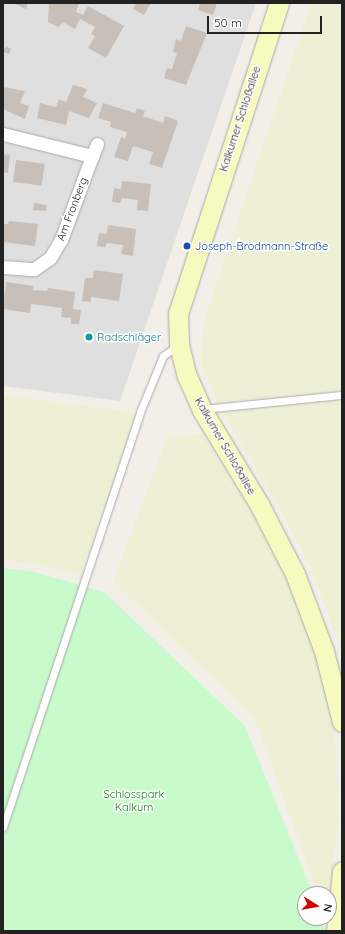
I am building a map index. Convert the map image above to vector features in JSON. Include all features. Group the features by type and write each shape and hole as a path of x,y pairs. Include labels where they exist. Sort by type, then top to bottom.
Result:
{"main road":[{"name":"Kalkumer Schloßallee","path":"279,3 178,313 179,345 187,376 202,410 259,504 295,574 324,651 342,722"},
{"path":"336,931 342,871"}],"street":[{"path":"3,134 92,156 97,144"},
{"name":"Am Fronberg","path":"3,267 34,268 50,258 62,240 92,156"}],"lane":[{"path":"3,827 140,412 163,356 179,345"},
{"path":"202,410 342,395"}],"shaded area":[{"path":"3,3 256,3 120,401 3,386"}],"green space":[{"path":"311,3 342,3 342,391 217,402 202,365 201,344 205,318"},
{"path":"3,395 138,413 80,576 37,564 3,560"},
{"path":"342,401 342,654 312,571 273,497 222,412"},
{"path":"202,434 249,507 286,578 317,657 335,737 339,807 331,886 315,886 255,720 113,581 168,435"},
{"name":"Schlosspark Kalkum","path":"3,568 34,572 104,592 245,726 310,886 297,886 297,926 324,926 325,931 3,931"}],"building":[{"path":"13,3 28,3 26,9"},
{"path":"49,3 79,3 76,12 83,15 88,6 124,26 106,58 88,48 95,36 91,34 95,27 80,19 75,29 63,22 58,27 48,22"},
{"path":"136,3 151,3 144,15 133,9"},
{"path":"200,3 217,3 213,15 198,10"},
{"path":"186,26 207,33 186,85 164,78 167,68 172,69 177,53 173,52 176,39 181,41"},
{"path":"6,46 11,49 9,54 3,52"},
{"path":"73,85 87,89 83,97 97,103 89,118 69,111 66,125 37,118 40,103 56,107 59,99 66,102"},
{"path":"3,87 25,91 20,103 29,106 25,119 3,109"},
{"path":"103,103 135,113 137,108 145,111 143,116 163,123 165,116 178,121 162,168 149,164 153,152 133,146 128,161 114,157 121,137 125,139 127,132 110,127 111,122 98,118"},
{"path":"3,154 10,155 8,173 3,172"},
{"path":"16,160 45,164 42,186 13,182"},
{"path":"122,181 151,184 148,211 137,210 138,200 122,198 120,203 112,202 114,188 121,189"},
{"path":"34,203 47,205 46,211 33,210"},
{"path":"9,221 38,224 35,246 3,242 3,224 8,224"},
{"path":"108,225 136,229 133,256 121,254 123,245 107,243 105,247 97,246 99,233 107,234"},
{"path":"94,270 123,274 119,301 91,297 91,302 82,301 85,278 93,278"},
{"path":"6,282 34,286 33,290 47,291 48,288 75,292 73,309 81,310 79,324 71,324 71,318 61,317 62,308 31,304 30,313 3,309"}],"place":[{"name":"Joseph-Brodmann-Straße","path":"187,246"},
{"name":"Radschläger","path":"89,337"}]}
